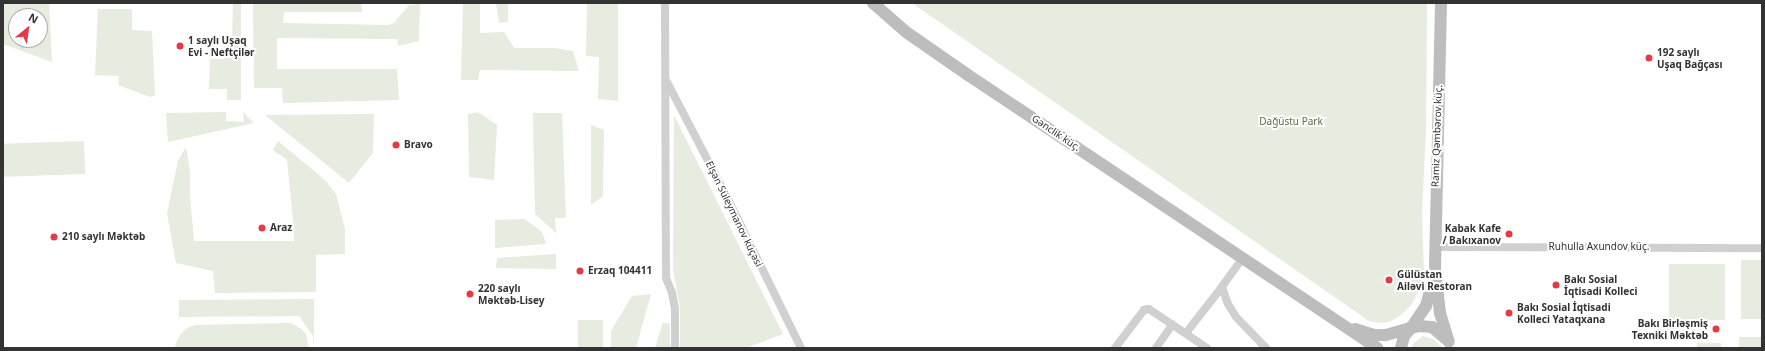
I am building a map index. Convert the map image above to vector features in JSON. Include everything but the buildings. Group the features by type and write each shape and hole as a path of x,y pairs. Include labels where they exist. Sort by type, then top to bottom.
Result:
{"main road":[{"name":"Gənclik küç.","path":"873,3 906,32 956,67 1128,181 1328,317"},
{"name":"Ramiz Qəmbərov küç.","path":"1434,268 1441,3"},
{"path":"1401,348 1404,336 1411,328 1429,299 1434,268"},
{"path":"1434,268 1437,299 1451,345"},
{"path":"1328,317 1361,332 1375,335 1386,335 1423,325 1432,327 1441,333 1451,345"},
{"path":"1328,317 1377,348"}],"street":[{"name":"Elşən Süleymanov küçəsi","path":"665,3 667,81 666,278 672,293 675,308 675,348"},
{"name":"Elşən Süleymanov küçəsi","path":"667,81 728,199 801,348"},
{"name":"Ruhulla Axundov küç.","path":"1435,247 1762,248"},
{"path":"1186,333 1242,259"},
{"path":"1222,287 1228,304 1236,317 1266,348"},
{"path":"1115,348 1144,310 1149,309 1207,348"},
{"path":"1156,348 1173,324"}],"green space":[{"path":"3,3 49,3 52,62 14,48 48,48 48,8 8,8 8,46 3,44"},
{"path":"233,3 241,3 241,100 227,100 227,89 209,89 210,59 224,59 224,42 232,41"},
{"path":"253,3 361,3 362,12 284,12 283,23 388,25 394,23 409,5 420,4 419,41 398,46 397,39 277,38 277,69 397,69 399,100 283,103 282,88 254,88"},
{"path":"463,3 480,3 480,33 504,32 514,48 553,48 573,51 579,71 480,70 478,80 461,80"},
{"path":"496,3 508,3 508,22 499,23"},
{"path":"587,3 618,3 618,101 598,99 599,57 586,56"},
{"name":"Dağüstu Park","path":"912,3 1427,3 1426,129 1422,213 1424,273 1419,290 1412,304 1401,315 1390,322 1378,323 1369,321"},
{"path":"98,9 132,9 132,30 152,31 155,95 150,97 118,85 119,76 95,75"},
{"path":"226,112 226,121 244,122 243,112 254,123 168,142 166,113"},
{"path":"478,112 497,125 494,180 469,177 468,114"},
{"path":"533,113 562,113 566,218 555,218 556,233 535,214"},
{"path":"374,114 373,153 349,183 265,115"},
{"path":"674,115 783,334 746,348 680,348 680,308 673,269"},
{"path":"591,125 604,130 603,196 591,205"},
{"path":"84,141 85,174 4,177 3,144"},
{"path":"278,141 325,180 336,194 345,229 345,254 316,255 316,292 215,293 213,271 176,263 167,213 178,161 186,147 190,172 190,196 194,241 294,241 287,160 273,150"},
{"path":"525,219 542,232 546,244 495,248 495,220"},
{"path":"556,254 556,269 496,268 497,258"},
{"path":"1741,260 1762,260 1762,319 1741,319"},
{"path":"1669,264 1725,264 1725,320 1669,320"},
{"path":"651,294 636,348 611,348 611,331 632,296"},
{"path":"314,299 314,348 313,336 299,316 179,317 179,300"},
{"path":"578,320 603,320 603,348 578,348"},
{"path":"663,322 670,324 670,348 655,348"},
{"path":"291,323 300,328 306,334 309,348 176,348 175,345 180,335 187,328 195,325"},
{"path":"1423,336 1435,340 1442,348 1412,348 1413,344"},
{"path":"1739,337 1762,337 1762,348 1739,348"},
{"path":"1697,343 1721,343 1721,348 1697,348"}],"place":[{"name":"1 saylı Uşaq Evi - Neftçilər","path":"180,46"},
{"name":"192 saylı Uşaq Bağçası","path":"1649,58"},
{"name":"Bravo","path":"396,145"},
{"name":"Araz","path":"262,228"},
{"name":"Kabak Kafe / Bakıxanov","path":"1509,234"},
{"name":"210 saylı Məktəb","path":"54,237"},
{"name":"Erzaq 104411","path":"580,271"},
{"name":"Gülüstan Ailəvi Restoran","path":"1389,280"},
{"name":"Bakı Sosial İqtisadi Kolleci","path":"1556,285"},
{"name":"220 saylı Məktəb-Lisey","path":"470,294"},
{"name":"Bakı Sosial İqtisadi Kolleci Yataqxana","path":"1509,313"},
{"name":"Bakı Birləşmiş Texniki Məktəb","path":"1716,329"}]}
